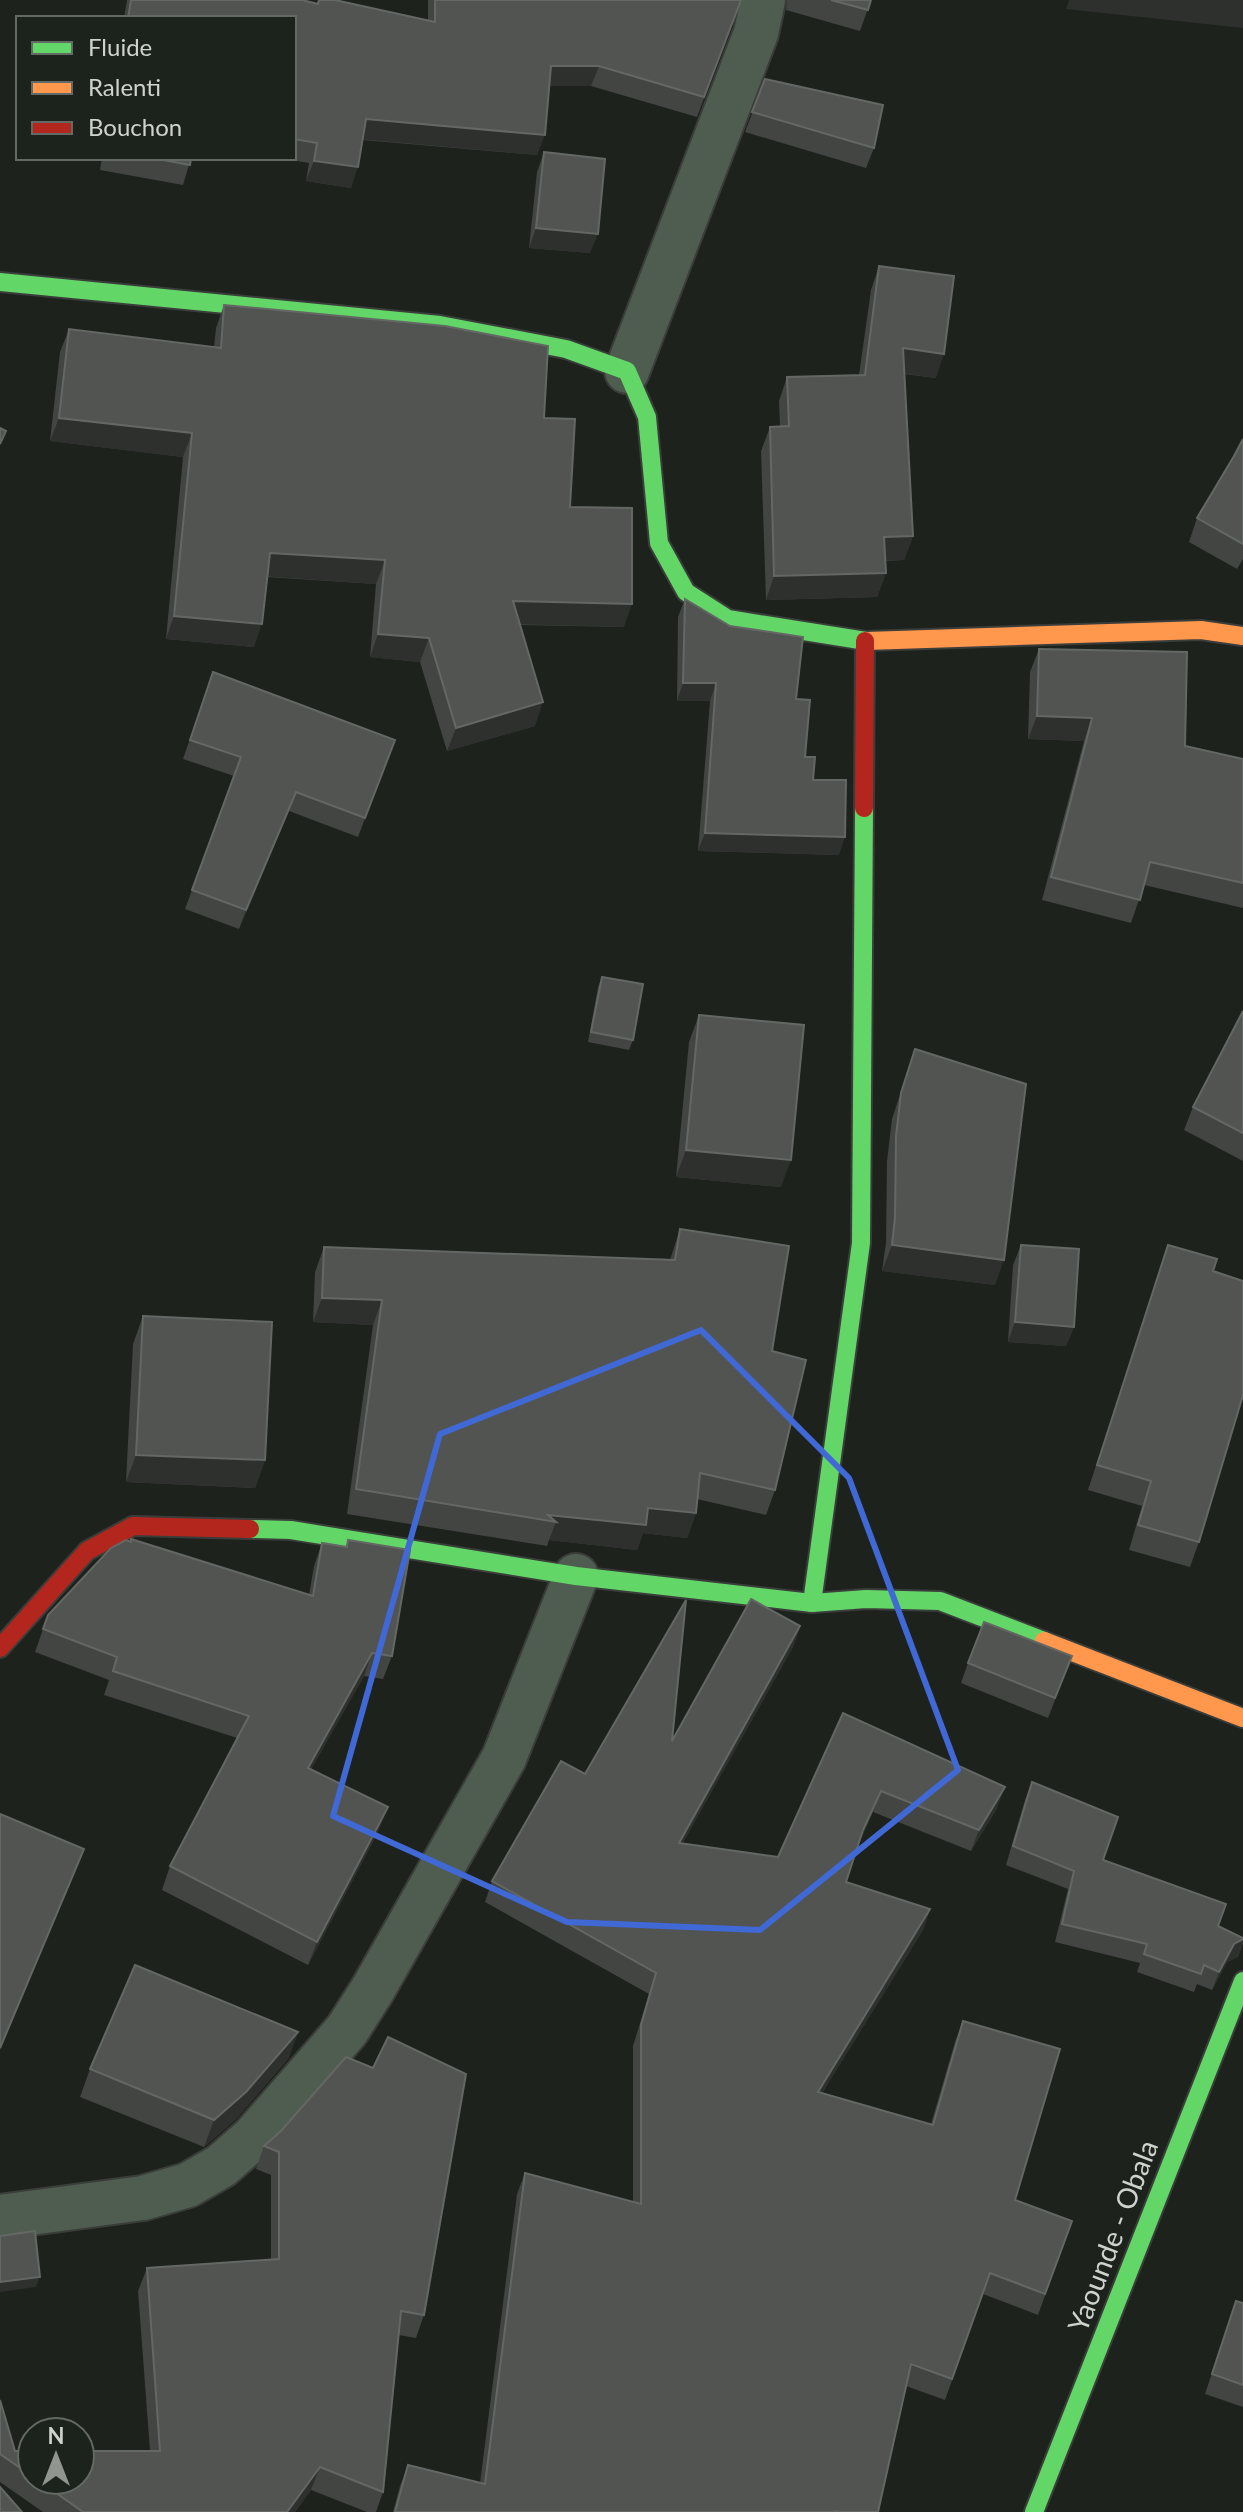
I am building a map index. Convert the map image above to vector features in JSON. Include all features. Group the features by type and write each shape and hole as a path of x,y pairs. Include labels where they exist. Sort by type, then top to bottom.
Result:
{"main road":[{"path":"0,282 440,325 566,349 627,371 647,417 659,543 686,592 728,619 865,641 1201,630 1243,636"},
{"path":"812,1603 861,1243 865,641"},
{"path":"0,1648 87,1551 133,1526 291,1530 576,1576 812,1603 866,1599 940,1601 1243,1718"},
{"name":"Yaounde - Obala","path":"1034,2512 1243,1981"}],"street":[{"path":"627,371 756,33 763,0"},
{"path":"0,2217 143,2198 188,2185 221,2166 254,2137 347,2030 373,1989 504,1758 576,1576"}],"highlighted area":[{"path":"701,1330 849,1478 958,1770 760,1930 567,1922 333,1816 440,1434"}],"building":[{"path":"131,0 302,0 318,4 319,0 335,0 435,22 435,0 741,0 704,97 599,66 551,66 545,135 366,119 358,167 314,161 317,143 296,139 296,16 128,16"},
{"path":"831,0 871,0 868,10"},
{"path":"765,79 883,105 874,148 752,112"},
{"path":"544,152 605,159 598,234 536,228"},
{"path":"164,160 191,160 190,165"},
{"path":"879,266 954,276 944,354 903,348 913,536 884,537 886,573 774,576 770,427 789,426 787,377 865,375"},
{"path":"224,305 445,326 548,346 544,418 575,419 570,507 632,508 632,604 513,601 543,702 456,728 429,638 378,634 385,560 270,553 262,624 174,616 192,433 59,418 69,329 221,348"},
{"path":"0,428 6,431 0,444"},
{"path":"1243,439 1243,544 1197,518"},
{"path":"685,599 730,626 803,637 796,699 810,700 805,757 815,757 813,780 846,780 845,837 705,833 716,683 683,683"},
{"path":"1039,649 1187,652 1185,746 1243,759 1243,883 1150,862 1140,900 1051,877 1092,718 1037,716"},
{"path":"213,672 395,740 365,818 296,792 246,910 192,890 241,757 190,740"},
{"path":"602,977 643,984 633,1040 591,1032"},
{"path":"1243,1011 1243,1133 1193,1107"},
{"path":"699,1015 804,1025 791,1160 686,1150"},
{"path":"915,1049 1026,1084 1004,1260 892,1245 896,1136 901,1093"},
{"path":"680,1229 789,1246 772,1351 806,1360 775,1490 700,1473 696,1513 648,1508 646,1525 548,1515 556,1522 356,1489 382,1300 322,1298 324,1247 675,1260"},
{"path":"1021,1245 1079,1249 1074,1327 1015,1322"},
{"path":"1168,1245 1217,1259 1213,1271 1243,1281 1243,1395 1199,1542 1138,1525 1151,1481 1097,1465"},
{"path":"143,1316 272,1322 265,1460 136,1455"},
{"path":"131,1539 313,1596 322,1543 347,1547 348,1540 410,1550 392,1656 372,1653 308,1768 388,1807 317,1942 170,1866 249,1716 113,1671 117,1657 43,1629 48,1615 111,1548 126,1540 131,1542"},
{"path":"751,1599 800,1626 679,1843 778,1857 843,1713 1005,1787 979,1830 881,1791 863,1830 846,1882 930,1909 818,2092 933,2125 963,2021 1060,2049 1015,2200 1072,2221 1045,2294 990,2273 952,2379 911,2364 878,2512 395,2512 408,2465 485,2484 525,2173 641,2204 641,2025 656,1973 492,1881 561,1761 585,1774 686,1600 672,1741"},
{"path":"984,1622 1072,1656 1055,1698 968,1663"},
{"path":"1032,1782 1118,1817 1103,1860 1226,1904 1218,1926 1243,1939 1234,1944 1219,1972 1204,1965 1201,1974 1144,1954 1147,1944 1062,1924 1074,1871 1013,1846"},
{"path":"0,1814 84,1849 0,2048"},
{"path":"135,1965 298,2032 246,2092 214,2120 90,2069"},
{"path":"388,2037 466,2074 424,2315 401,2311 383,2492 320,2467 287,2512 83,2512 60,2496 96,2496 96,2451 160,2451 147,2268 279,2259 279,2152 264,2146 346,2057 373,2068"},
{"path":"35,2231 40,2277 0,2282 0,2236"},
{"path":"1236,2301 1243,2303 1243,2385 1212,2374"},
{"path":"0,2400 16,2451 16,2465 0,2454"},
{"path":"0,2487 22,2512 0,2512"}],"traffic: fast":[{"path":"0,282 440,325 566,349 627,371 647,417 659,543 686,592 728,619 866,641"},
{"path":"812,1603 861,1243 864,808"},
{"path":"250,1529 291,1530 576,1576 812,1603 866,1599 940,1601 1044,1641"},
{"path":"1034,2512 1243,1981"}],"traffic: slow":[{"path":"866,641 1201,630 1243,636"},
{"path":"1044,1641 1243,1718"}],"traffic: jam":[{"path":"864,808 865,641"},
{"path":"0,1648 87,1551 133,1526 250,1529"}]}
